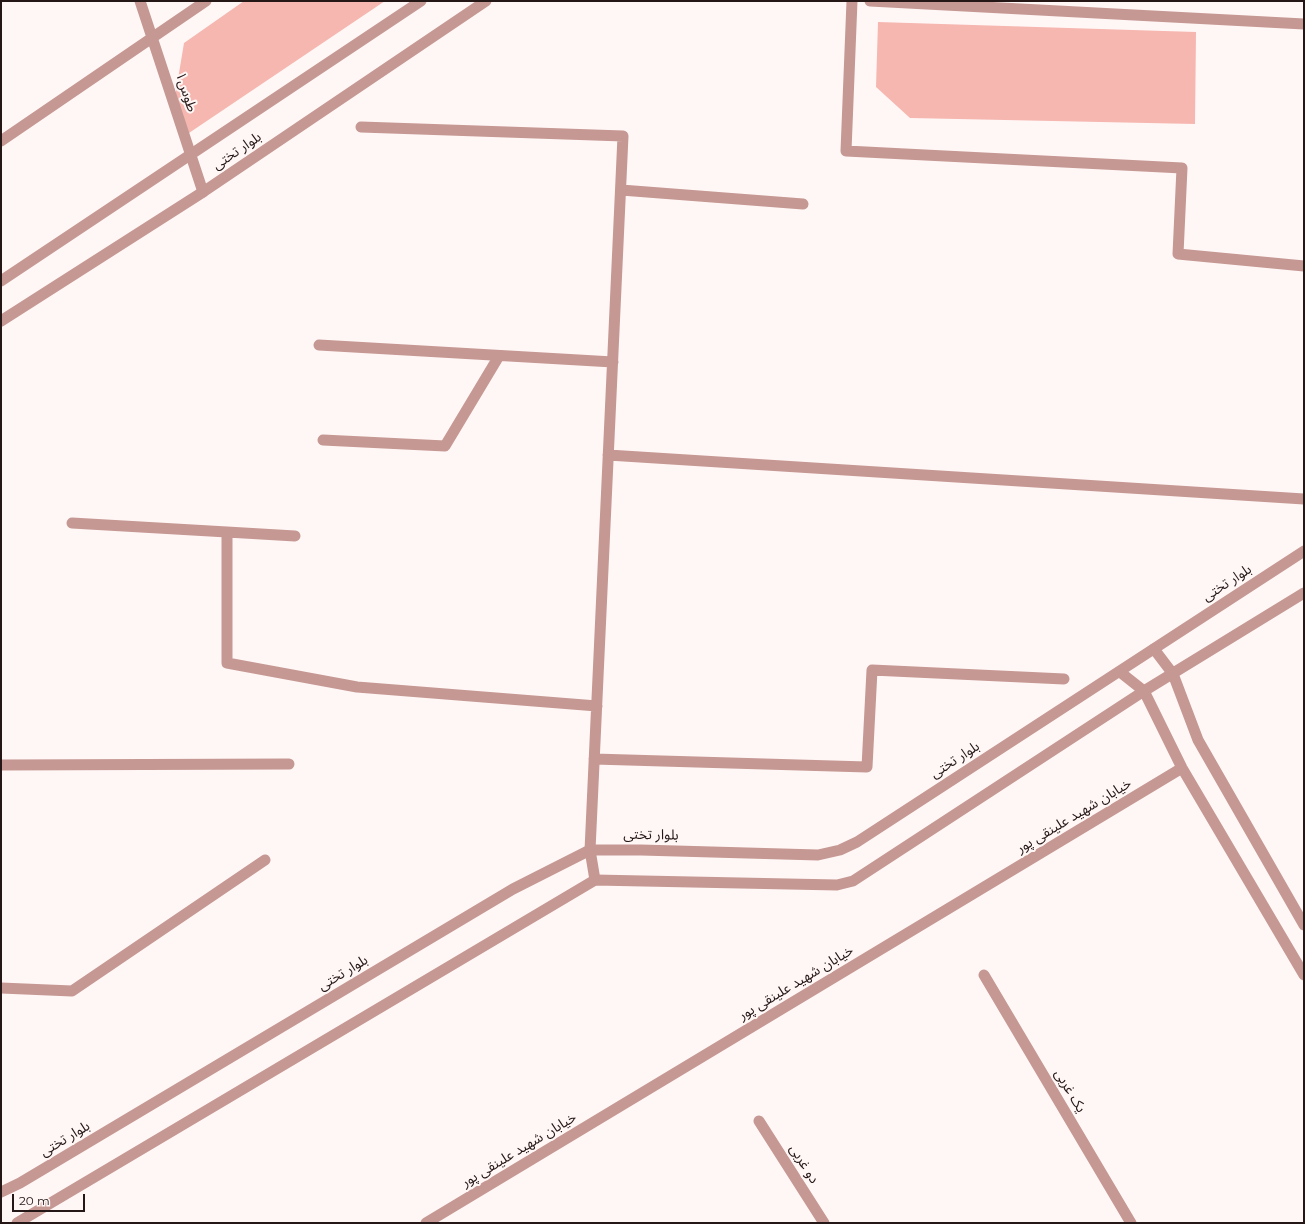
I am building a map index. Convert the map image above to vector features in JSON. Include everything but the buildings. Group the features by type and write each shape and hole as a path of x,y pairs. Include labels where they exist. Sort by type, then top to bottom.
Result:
{"street":[{"name":"طوس۱","path":"140,1 203,192"},
{"path":"1,141 206,1"},
{"name":"بلوار تختی","path":"1,281 422,1"},
{"name":"بلوار تختی","path":"1,321 203,192 486,1"},
{"path":"852,1 846,151 1182,168 1178,254 1304,266"},
{"path":"870,1 1304,24"},
{"path":"361,127 623,136 590,850 594,880"},
{"path":"621,190 803,204"},
{"path":"319,345 613,362"},
{"path":"323,440 445,446 499,356"},
{"path":"608,456 1304,499"},
{"path":"72,523 295,536"},
{"path":"227,532 227,663 357,687 597,706"},
{"name":"بلوار تختی","path":"1,1192 513,889 590,850 818,855 840,850 857,842 1304,551"},
{"path":"17,1223 594,880 837,885 853,880 1144,692 1304,593"},
{"path":"1154,649 1173,674 1198,740 1304,924"},
{"path":"594,760 867,767 872,670 1064,679"},
{"path":"1120,672 1144,692 1182,768 1304,975"},
{"path":"1,765 289,764"},
{"name":"خیابان شهید علینقی پور","path":"426,1223 1182,768"},
{"path":"1,988 72,991 265,860"},
{"name":"یک غربی","path":"984,975 1131,1223"},
{"name":"دو غربی","path":"759,1121 824,1223"}],"shaded area":[{"path":"244,1 385,1 186,135 175,97 184,43"},
{"path":"878,22 1196,32 1195,124 910,118 876,87"}]}
